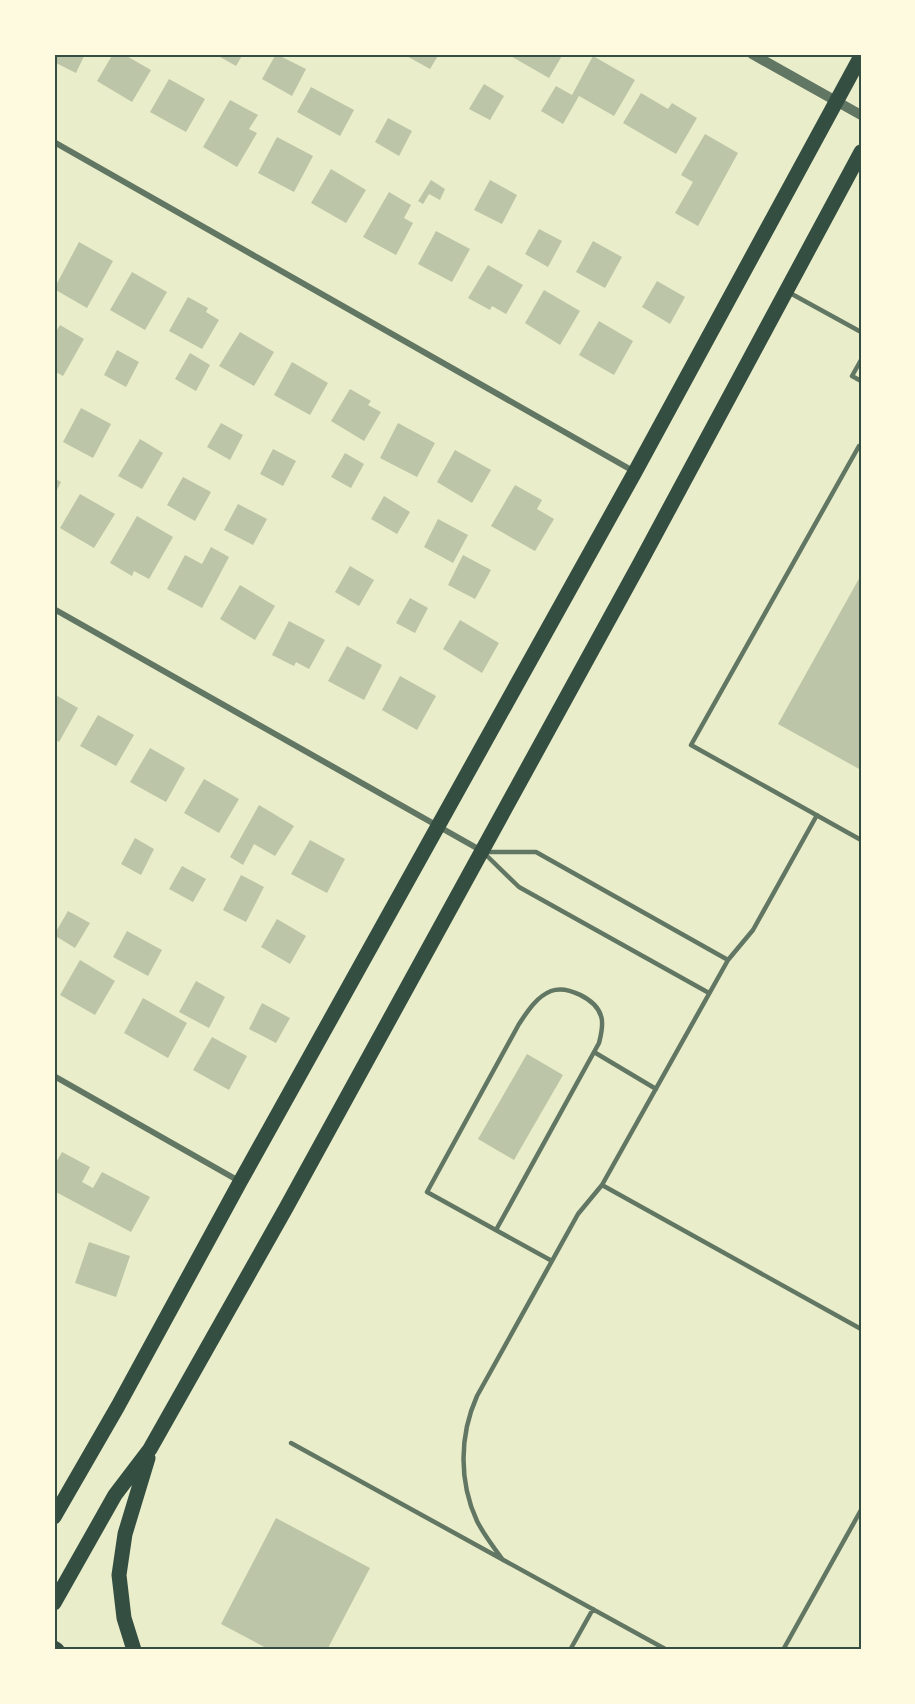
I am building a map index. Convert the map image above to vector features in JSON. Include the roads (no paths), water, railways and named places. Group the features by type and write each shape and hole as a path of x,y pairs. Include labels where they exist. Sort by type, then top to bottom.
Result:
{"main road":[{"path":"54,1517 118,1406 635,472 861,56"},
{"path":"54,1603 115,1495 150,1449 292,1197 483,852 861,152"},
{"path":"134,1650 124,1618 119,1575 125,1534 150,1449"}],"street":[{"path":"752,54 861,115"},
{"path":"54,142 635,472"},
{"path":"54,609 483,852"},
{"path":"54,1076 240,1182"}],"lane":[{"path":"787,291 861,332"},
{"path":"861,360 852,376 861,381"},
{"path":"861,447 859,446 691,745 861,840"},
{"path":"503,1560 489,1542 469,1499 464,1473 463,1449 469,1413 578,1214 602,1185 728,960 753,930 817,815"},
{"path":"483,852 536,852 728,960"},
{"path":"483,852 519,887 709,993"},
{"path":"496,1230 599,1043 602,1030 601,1015 592,1003 578,994 563,989 550,992 537,1000 519,1024 427,1192 552,1262"},
{"path":"594,1052 656,1089"},
{"path":"602,1185 861,1329"},
{"path":"291,1443 667,1650"},
{"path":"783,1650 861,1510"},
{"path":"570,1650 593,1609"}]}
